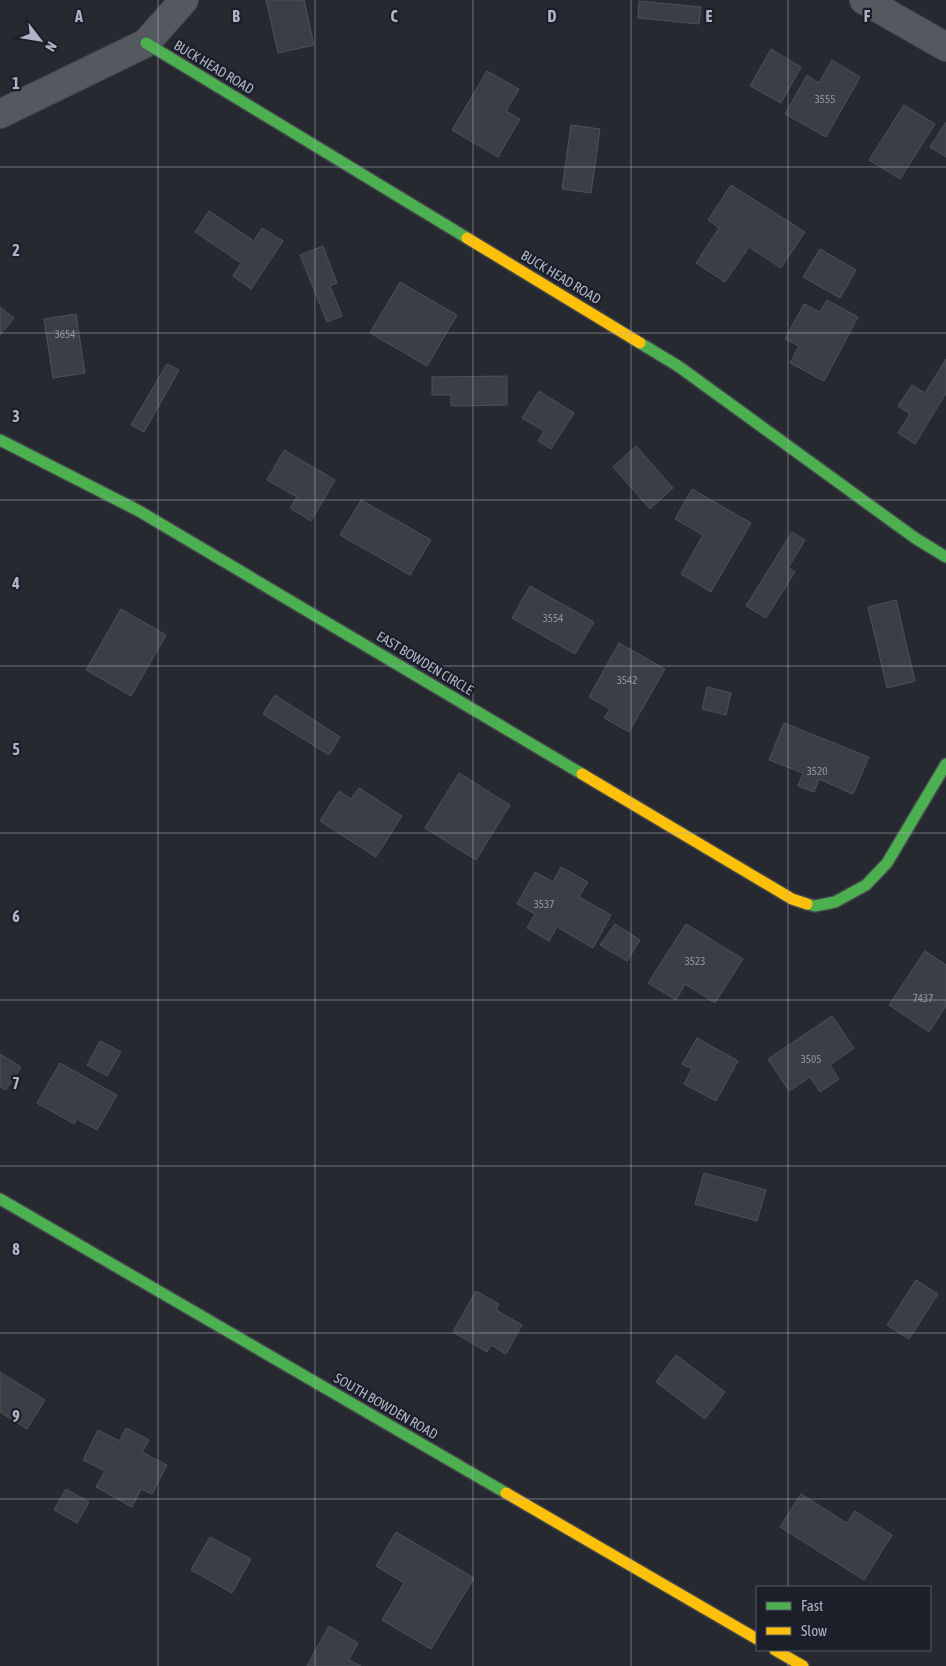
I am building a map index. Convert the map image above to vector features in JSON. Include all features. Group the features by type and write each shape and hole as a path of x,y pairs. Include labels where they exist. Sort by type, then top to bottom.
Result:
{"street":[{"path":"0,114 146,43 184,0"},
{"path":"864,0 946,47"},
{"name":"BUCK HEAD ROAD","path":"146,43 678,366 915,538 946,557"},
{"name":"EAST BOWDEN CIRCLE","path":"0,440 139,511 792,899 815,906 834,902 866,885 887,863 946,764"},
{"name":"SOUTH BOWDEN ROAD","path":"0,1200 756,1638"},
{"path":"777,1651 803,1666"}],"building":[{"path":"266,0 304,0 314,45 278,53"},
{"path":"639,1 701,7 699,24 638,18"},
{"path":"771,49 801,67 781,103 750,86"},
{"path":"832,60 860,77 826,137 785,114 807,75 819,83"},
{"path":"487,71 519,89 506,111 520,119 498,157 452,130"},
{"path":"904,105 935,124 900,179 869,160"},
{"path":"946,122 946,157 930,147"},
{"path":"571,125 600,129 591,193 562,189"},
{"path":"731,185 805,232 781,268 749,247 725,282 696,263 719,228 708,220"},
{"path":"209,211 254,241 262,228 283,241 251,289 233,276 241,263 195,232"},
{"path":"323,246 337,283 330,286 342,316 327,322 300,255"},
{"path":"820,249 856,270 840,298 803,277"},
{"path":"400,282 457,315 427,366 370,333"},
{"path":"827,300 858,317 824,381 790,363 799,346 785,339 804,304 820,312"},
{"path":"0,307 14,318 0,335"},
{"path":"76,314 85,373 53,378 44,319"},
{"path":"946,359 946,393 915,444 898,433 910,414 898,406 912,385 925,393"},
{"path":"167,364 179,370 144,432 131,425"},
{"path":"507,376 507,405 451,406 451,395 432,395 432,377"},
{"path":"539,391 574,413 551,449 538,441 544,431 522,418"},
{"path":"636,446 673,488 650,509 613,467"},
{"path":"284,450 335,480 311,521 290,508 297,497 267,480"},
{"path":"692,489 751,523 711,592 681,574 703,535 675,519"},
{"path":"361,500 431,540 410,575 340,535"},
{"path":"792,532 805,540 788,568 795,572 766,618 746,606"},
{"path":"530,586 594,622 575,654 512,618"},
{"path":"896,600 915,681 887,688 868,607"},
{"path":"121,609 166,635 131,696 86,670"},
{"path":"619,643 665,669 629,732 604,718 610,709 589,697"},
{"path":"707,687 731,693 726,715 702,709"},
{"path":"275,695 340,737 329,755 263,714"},
{"path":"784,723 869,757 853,794 819,779 814,792 798,786 803,773 769,760"},
{"path":"459,773 510,805 476,860 425,828"},
{"path":"359,788 402,816 376,857 320,821 339,791 351,799"},
{"path":"561,867 588,882 579,897 611,915 593,948 557,927 549,941 527,928 535,914 517,904 535,872 553,882"},
{"path":"615,924 640,940 627,961 600,945"},
{"path":"686,924 743,959 715,1003 685,984 676,1000 648,983"},
{"path":"925,951 946,965 946,1006 929,1032 889,1005"},
{"path":"832,1016 854,1048 830,1065 839,1079 820,1092 810,1077 789,1091 768,1059"},
{"path":"697,1038 738,1061 716,1101 684,1084 692,1069 682,1064"},
{"path":"100,1041 121,1052 107,1076 87,1065"},
{"path":"0,1054 21,1067 6,1090 0,1087"},
{"path":"60,1063 117,1095 97,1130 77,1119 74,1124 37,1103"},
{"path":"704,1173 766,1190 757,1221 695,1204"},
{"path":"916,1280 938,1294 909,1339 887,1325"},
{"path":"476,1291 499,1304 496,1310 522,1325 506,1354 491,1345 487,1352 453,1332"},
{"path":"676,1355 725,1392 705,1419 656,1382"},
{"path":"0,1372 45,1400 27,1429 0,1412"},
{"path":"126,1428 149,1440 142,1452 167,1465 152,1494 141,1489 132,1507 96,1487 105,1471 83,1460 98,1430 119,1441"},
{"path":"66,1489 89,1502 77,1523 54,1510"},
{"path":"801,1494 847,1523 855,1511 892,1535 864,1580 780,1527"},
{"path":"396,1532 474,1578 431,1649 382,1620 404,1583 376,1566"},
{"path":"210,1537 251,1559 232,1593 191,1570"},
{"path":"329,1626 358,1643 349,1660 361,1666 307,1666"}],"traffic: fast":[{"path":"146,43 467,238"},
{"path":"640,343 678,366 915,538 946,557"},
{"path":"0,440 139,511 582,774"},
{"path":"807,904 815,906 835,902 866,885 887,863 946,764"},
{"path":"0,1199 506,1493"}],"traffic: slow":[{"path":"467,238 640,343"},
{"path":"582,774 792,899 807,904"},
{"path":"506,1493 756,1638"},
{"path":"777,1651 803,1666"}]}
